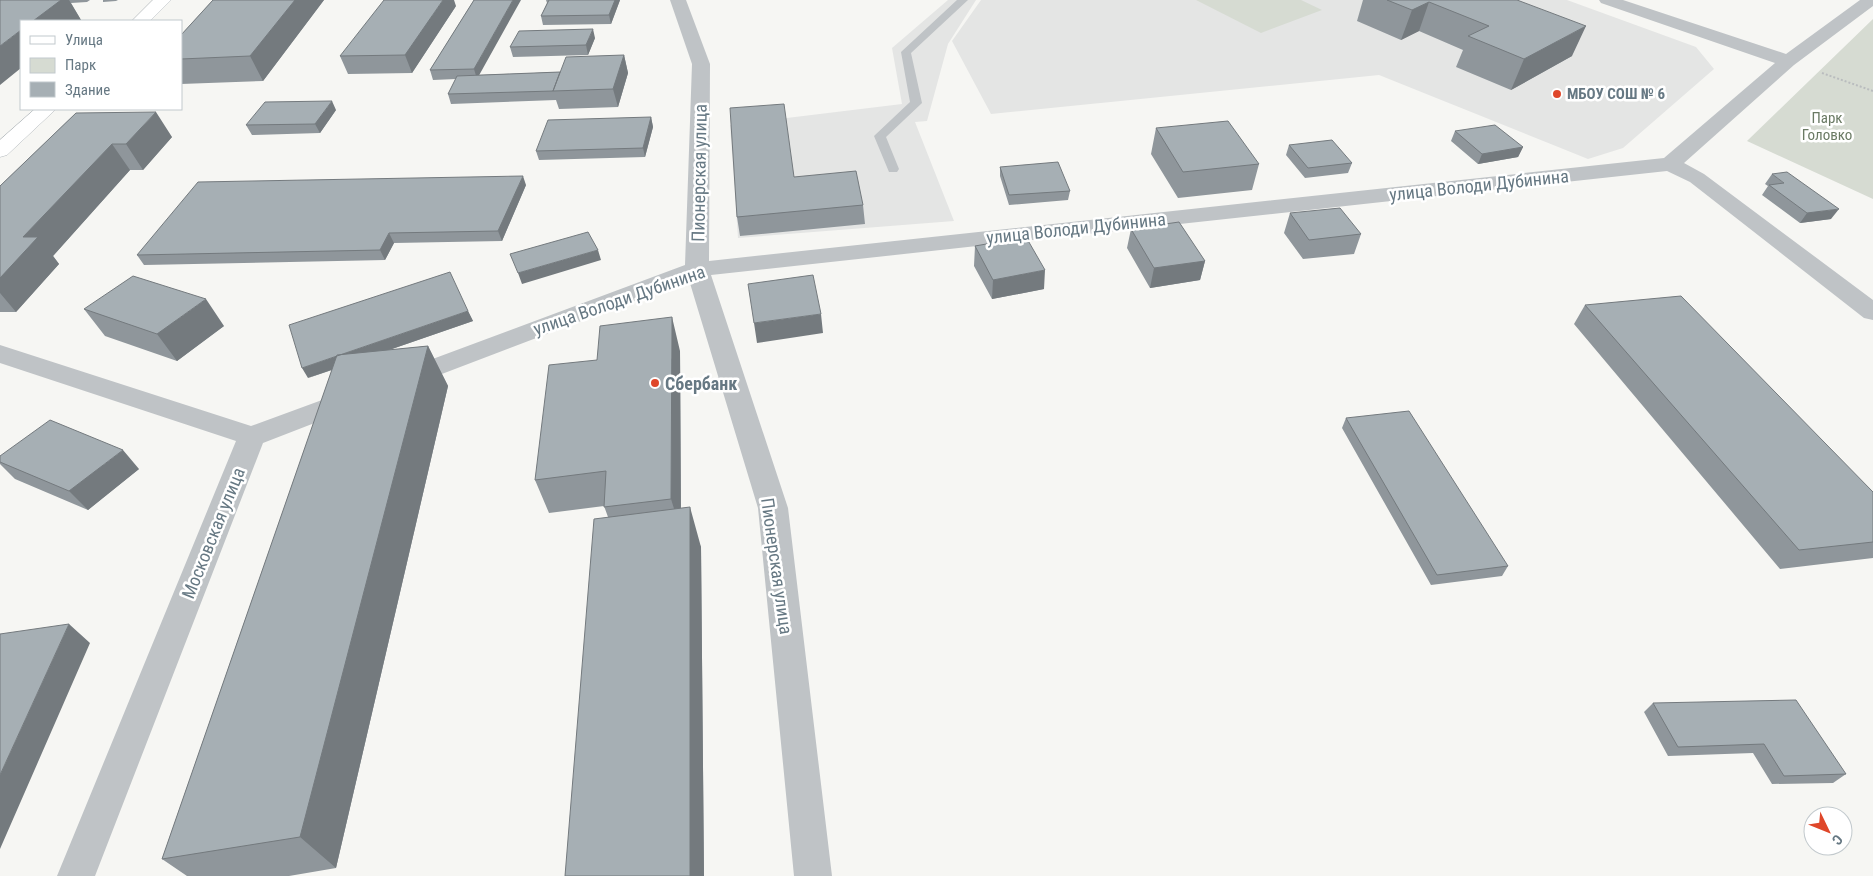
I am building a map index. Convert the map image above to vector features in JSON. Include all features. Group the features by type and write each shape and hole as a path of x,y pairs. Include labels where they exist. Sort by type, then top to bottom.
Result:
{"main road":[{"path":"141,20 164,0"},
{"path":"0,151 45,110"}],"street":[{"name":"Пионерская улица","path":"678,0 701,64 697,269 773,508 813,876"},
{"path":"1871,0 1788,61 1670,164 1697,178 1873,312"},
{"path":"1619,2 1788,61"},
{"name":"улица Володи Дубинина","path":"252,436 697,269 1670,164"},
{"path":"0,354 252,436"},
{"name":"Московская улица","path":"76,876 252,436"}],"lane":[{"path":"892,169 880,136 916,103 906,52 963,0"}],"path":[{"path":"1788,61 1873,91"}],"shaded area":[{"path":"948,0 976,0 948,44 927,121 915,122 954,221 738,238 730,125 902,104 892,48"},
{"name":"МБОУ СОШ № 6","path":"981,0 1567,0 1696,47 1714,69 1623,148 1588,159 1379,75 991,114 952,41"}],"green space":[{"path":"1196,0 1301,0 1322,10 1261,33"},
{"name":"Парк Головко","path":"1873,19 1873,199 1747,141"}],"building":[{"path":"0,0 61,0 34,20 20,20 20,31 0,46"},
{"path":"213,0 295,0 250,56 182,59 182,34"},
{"path":"384,0 443,0 405,55 340,56"},
{"path":"474,0 513,0 474,69 430,70"},
{"path":"549,0 615,0 609,15 541,16"},
{"path":"1387,0 1517,0 1586,26 1524,59 1468,36 1489,26 1429,2 1412,10"},
{"path":"593,29 586,45 510,47 519,31"},
{"path":"624,55 613,89 553,91 566,57"},
{"path":"560,72 553,91 448,94 457,76"},
{"path":"332,101 315,124 246,125 265,102"},
{"path":"784,104 794,177 856,171 863,205 737,217 730,108"},
{"path":"156,112 126,144 112,144 23,237 38,237 0,278 0,186 76,113"},
{"path":"651,117 643,148 536,151 548,120"},
{"path":"1228,121 1259,164 1183,172 1156,128"},
{"path":"1495,125 1523,147 1482,154 1455,131"},
{"path":"1332,140 1352,163 1308,168 1289,145"},
{"path":"1058,162 1070,191 1009,195 1000,167"},
{"path":"1787,172 1839,209 1807,213 1769,185 1784,183 1772,174"},
{"path":"523,176 498,231 389,233 380,250 137,255 198,182"},
{"path":"1340,208 1361,234 1309,240 1290,213"},
{"path":"1179,222 1205,261 1154,268 1131,229"},
{"path":"588,232 598,250 518,273 510,254"},
{"path":"1026,237 1045,270 993,280 975,246"},
{"path":"450,272 468,311 302,368 289,325"},
{"path":"813,275 821,314 754,323 748,284"},
{"path":"133,276 206,299 157,334 84,309"},
{"path":"1681,296 1873,492 1873,542 1799,550 1585,305"},
{"path":"672,317 671,499 604,507 606,471 535,480 549,365 597,360 600,326"},
{"path":"428,346 300,837 162,859 337,355"},
{"path":"1409,411 1508,566 1437,575 1346,418"},
{"path":"50,420 123,450 69,491 0,462 0,456"},
{"path":"690,507 690,876 565,876 594,519"},
{"path":"69,624 0,775 0,634"},
{"path":"1796,700 1846,774 1784,776 1764,744 1678,747 1653,703"}],"place":[{"name":"МБОУ СОШ № 6","path":"1557,94"},
{"name":"Сбербанк","path":"655,383"}]}
